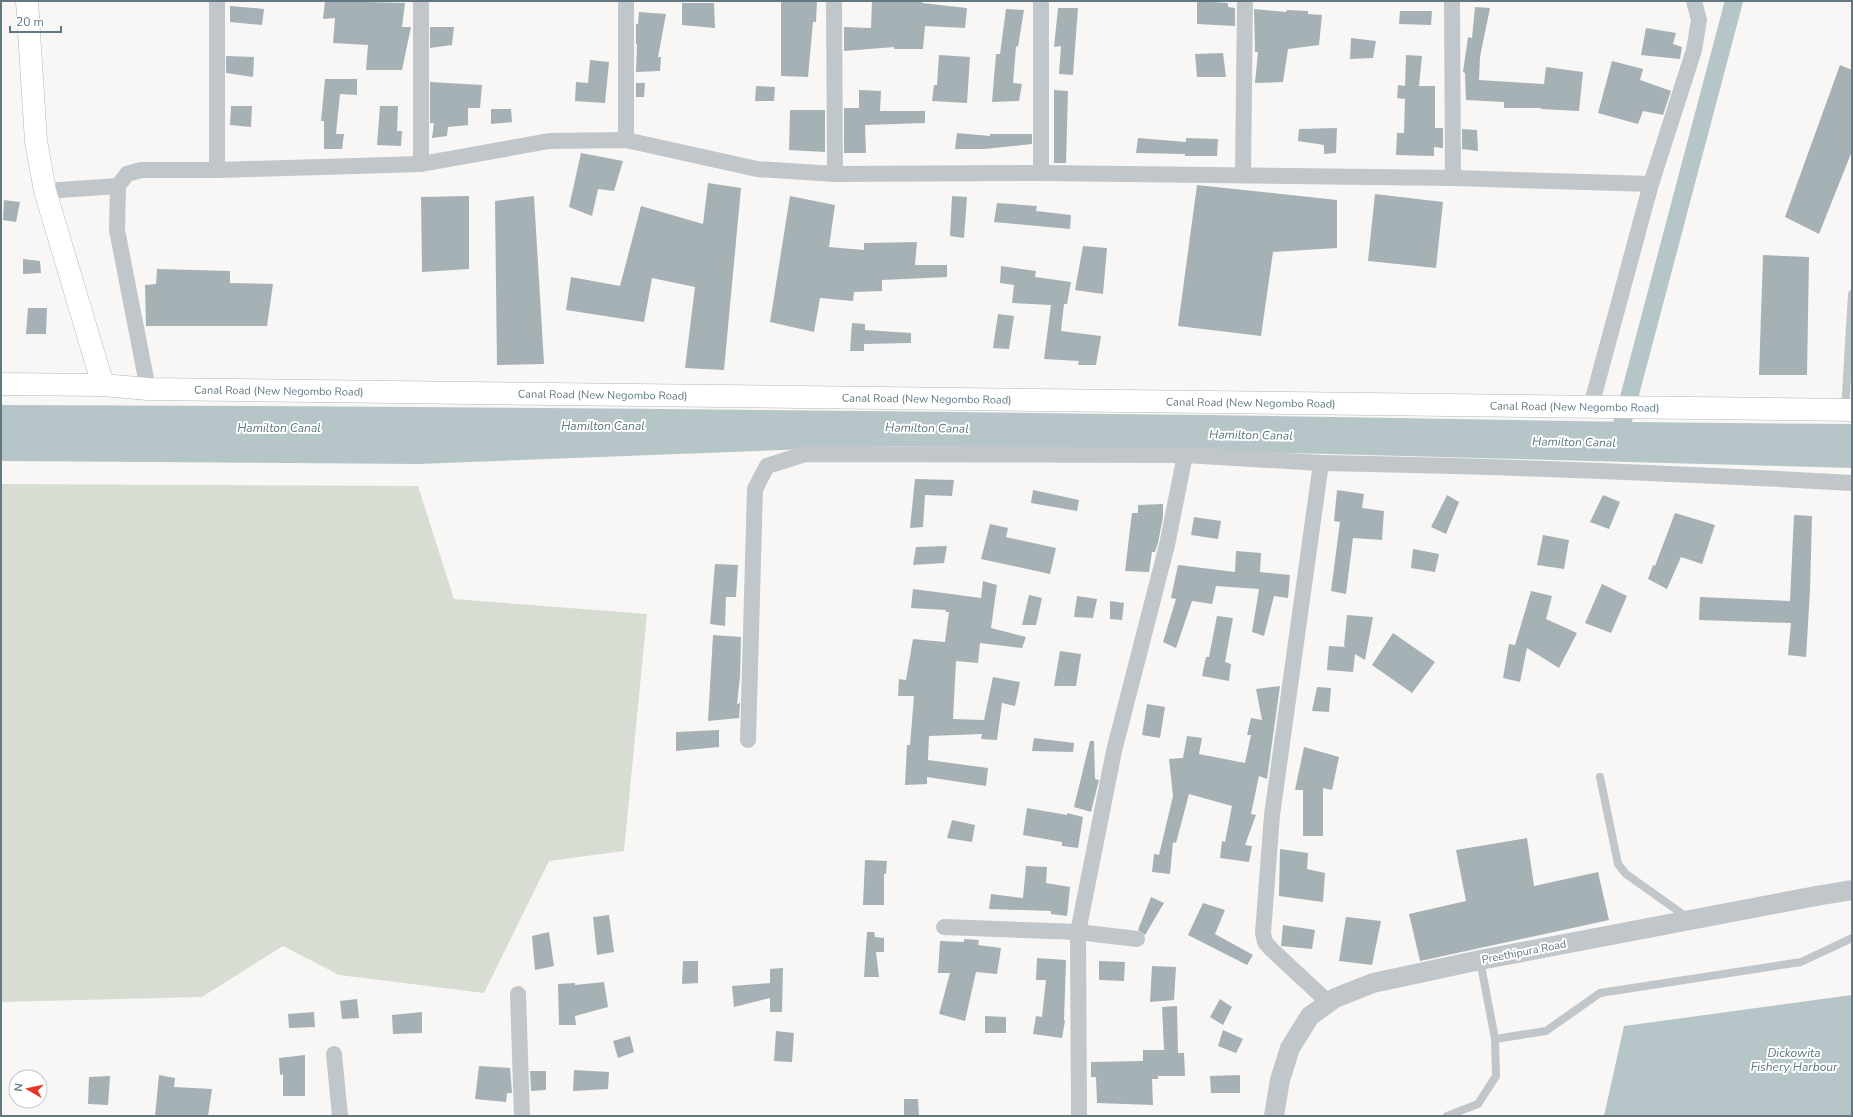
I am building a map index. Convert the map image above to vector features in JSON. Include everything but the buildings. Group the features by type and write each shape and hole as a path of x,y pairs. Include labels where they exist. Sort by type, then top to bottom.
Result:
{"main road":[{"path":"27,1 36,141 45,191 103,385"},
{"name":"Canal Road (New Negombo Road)","path":"1,384 103,385 148,389 1848,410"}],"street":[{"path":"217,1 217,170"},
{"path":"421,1 421,164"},
{"path":"626,1 626,140"},
{"path":"834,1 835,174"},
{"path":"1041,1 1041,173"},
{"path":"1243,175 1245,1"},
{"path":"1452,1 1453,178"},
{"path":"1599,406 1652,184 1694,50 1699,20 1694,1"},
{"path":"148,389 117,230 118,186 127,174 141,170 217,170 421,164 549,141 626,140 757,169 835,174 1041,173 1243,175 1453,178 1652,184"},
{"path":"45,191 118,186"},
{"path":"748,740 755,489 767,466 805,454 1185,455 1322,463 1464,466 1701,475 1852,483"},
{"path":"1079,1116 1078,932 1114,751 1167,545 1185,455"},
{"path":"1322,463 1272,815 1263,933 1265,942 1271,949 1328,1002"},
{"name":"Preethipura Road","path":"1274,1116 1280,1080 1290,1048 1310,1016 1328,1002 1373,983 1480,960 1852,890"},
{"path":"944,927 1078,932 1137,939"},
{"path":"518,994 522,1116"},
{"path":"334,1054 340,1116"}],"lane":[{"path":"1848,410 1852,294"},
{"path":"1600,777 1618,864 1626,874 1692,920"},
{"path":"1495,1039 1546,1031 1600,993 1801,962 1852,938"},
{"path":"1447,1116 1478,1104 1496,1076 1495,1039 1480,960"}],"shaded area":[{"path":"1,484 418,486 454,599 647,614 624,851 549,861 484,993 339,975 283,946 202,997 1,1002"}],"water":[{"name":"Hamilton Canal","path":"1,405 757,410 1852,424 1852,468 1143,449 889,446 419,464 1,461"},
{"name":"Dickowita Fishery Harbour","path":"1852,995 1852,1116 1604,1116 1624,1026"}],"waterway":[{"name":"Hamilton Canal","path":"1617,443 1734,1"}]}
